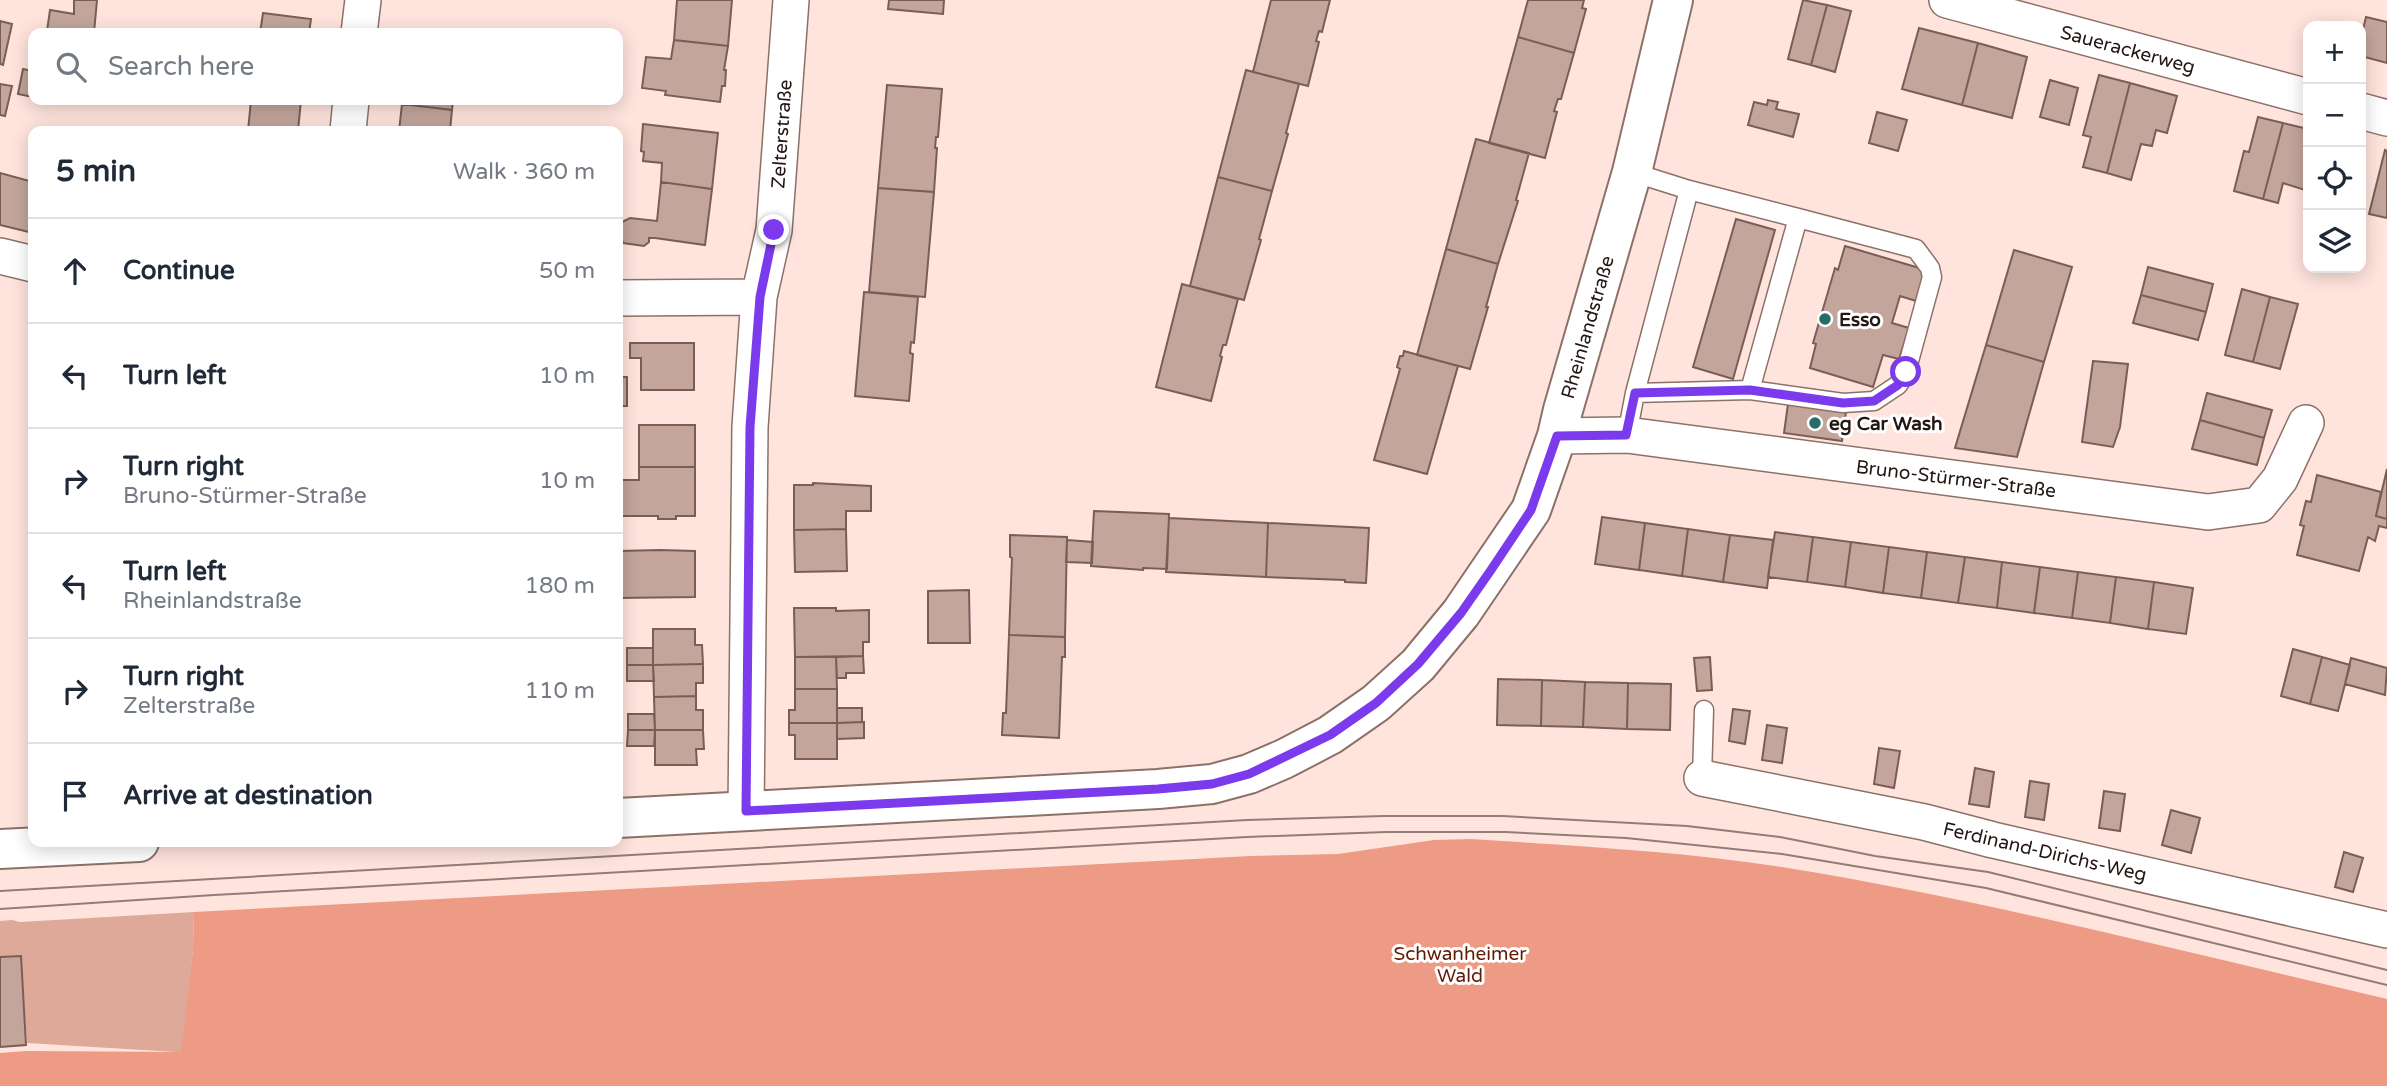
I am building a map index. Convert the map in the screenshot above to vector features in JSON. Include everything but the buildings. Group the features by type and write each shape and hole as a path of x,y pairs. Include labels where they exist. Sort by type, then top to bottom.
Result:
{"street":[{"path":"360,28 363,0"},
{"name":"Zelterstraße","path":"746,811 750,427 760,297 774,230 791,0"},
{"name":"Rheinlandstraße","path":"623,818 1212,784 1249,774 1284,759 1330,735 1376,703 1418,664 1461,613 1531,510 1557,436 1632,172 1673,0"},
{"name":"Sauerackerweg","path":"1947,0 2303,96"},
{"path":"348,126 351,105"},
{"path":"2366,112 2387,118"},
{"path":"0,256 28,263"},
{"path":"623,298 760,297"},
{"name":"Bruno-Stürmer-Straße","path":"1557,436 1626,435 2208,512 2259,505 2280,479 2306,424"},
{"name":"Ferdinand-Dirichs-Weg","path":"1702,778 1924,822 2387,930"},
{"path":"0,849 40,847"}],"lane":[{"path":"1632,172 1689,190 1916,249 1930,268 1932,277 1906,372 1898,385 1874,401 1843,403 1750,390 1635,393"},
{"path":"1626,435 1689,190"},
{"path":"1750,390 1798,218"},
{"path":"1702,778 1704,710"}],"shaded area":[{"path":"194,912 193,950 182,1052 0,1086 176,1052 27,1043 21,956 0,957 0,921"}],"green space":[{"name":"Schwanheimer Wald","path":"1471,839 1705,857 1858,880 2086,928 2387,999 2387,1086 0,1086 0,1053 181,1052 193,950 194,912 1250,856 1338,854 1434,840"}],"tram line":[{"path":"0,891 1247,820 1503,816 1687,826 1780,837 1875,856 1988,872 2387,970"},
{"path":"0,909 1247,837 1386,832 1505,832 1626,838 1782,854 1986,888 2387,985"}],"place":[{"name":"Esso","path":"1825,319"},
{"name":"eg Car Wash","path":"1815,423"}],"route":[{"path":"774,230 760,297 750,427 746,811 1158,789 1212,784 1249,774 1330,735 1376,703 1418,664 1461,613 1531,510 1557,436 1626,435 1635,393 1750,390 1843,403 1874,401 1898,385 1906,372"}]}
